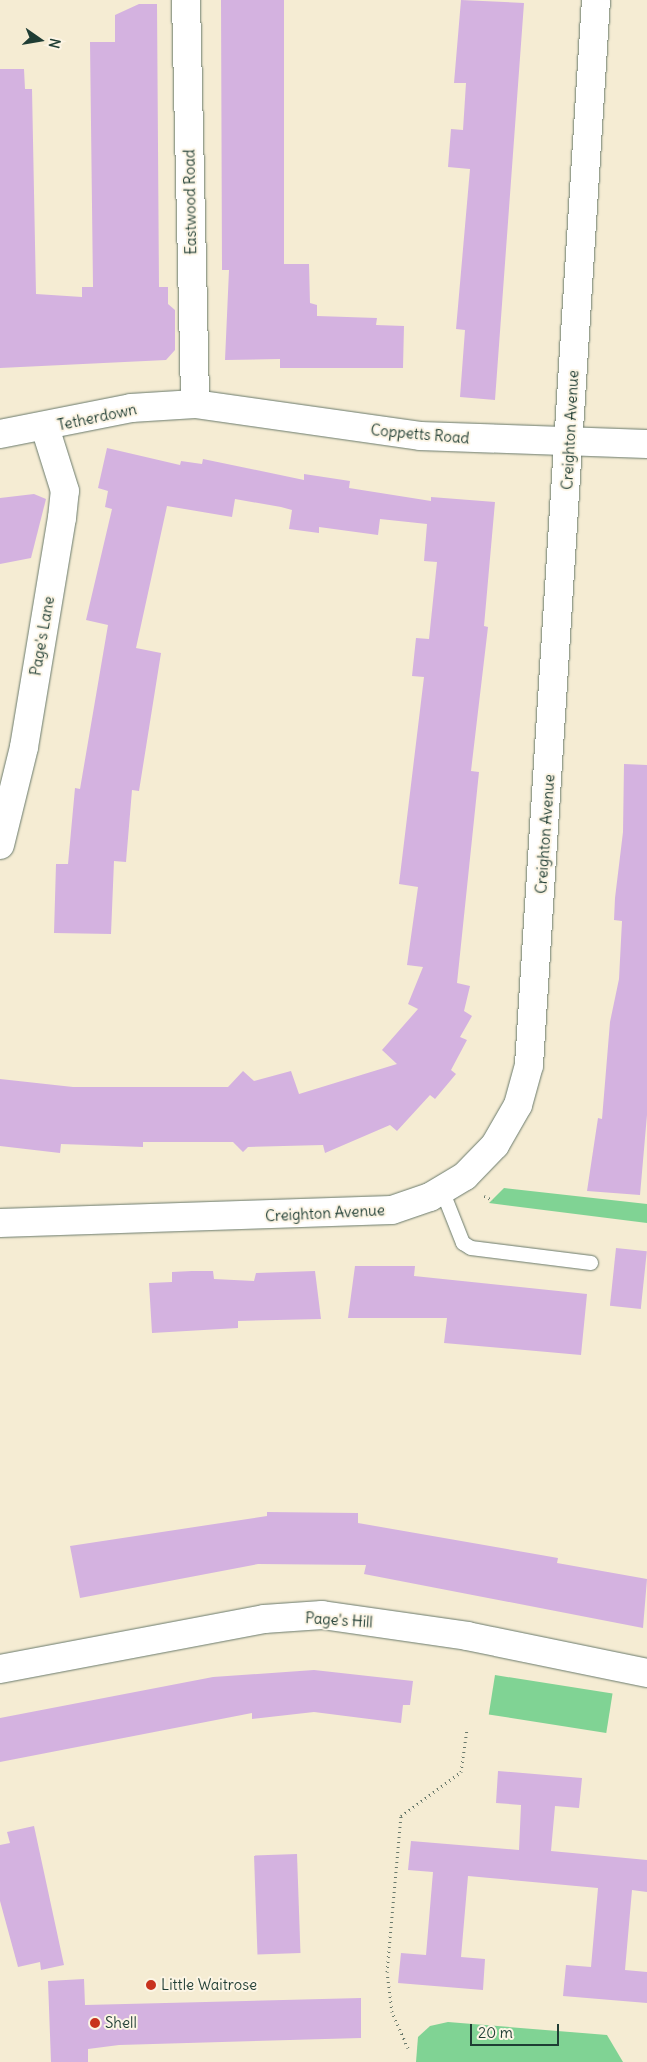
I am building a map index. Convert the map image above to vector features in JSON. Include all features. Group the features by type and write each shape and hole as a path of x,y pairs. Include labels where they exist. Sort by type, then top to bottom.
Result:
{"street":[{"name":"Eastwood Road","path":"186,0 194,404"},
{"name":"Creighton Avenue","path":"0,1224 350,1214 392,1210 442,1190 465,1176 495,1144 518,1105 529,1064 571,442 596,0"},
{"name":"Tetherdown","path":"0,434 46,427 131,408 194,404"},
{"name":"Coppetts Road","path":"194,404 420,436 647,444"},
{"name":"Page's Lane","path":"0,845 24,747 65,491 46,427"},
{"name":"Page's Hill","path":"0,1669 264,1619 322,1615 467,1636 647,1673"}],"lane":[{"path":"442,1190 463,1243 471,1248 591,1263"}],"path":[{"path":"408,2048 392,2012 387,1972 401,1816 461,1772 467,1729"}],"green space":[{"path":"504,1188 647,1204 647,1223 489,1203"},
{"path":"495,1675 613,1694 606,1733 489,1715"},
{"path":"448,2022 607,2035 623,2062 416,2062 418,2037 430,2026"}],"building":[{"path":"221,0 284,0 284,264 309,264 310,303 317,305 317,316 377,318 376,325 404,326 403,368 280,368 280,359 225,360 229,270 222,270"},
{"path":"461,0 524,3 495,400 460,397 465,330 456,329 470,169 448,167 451,129 463,130 466,83 454,83"},
{"path":"139,4 157,4 159,287 168,287 168,304 175,310 175,350 166,360 0,368 0,69 24,69 25,89 32,89 36,294 82,297 82,287 93,287 90,42 115,42 115,15"},
{"path":"107,448 180,465 181,461 202,464 203,459 304,480 304,474 350,481 349,488 431,501 431,497 495,502 484,626 488,627 471,771 479,772 457,983 470,986 464,1011 472,1016 460,1037 467,1040 451,1070 456,1074 435,1099 430,1095 397,1131 390,1125 325,1153 323,1145 248,1147 243,1152 233,1142 143,1142 143,1147 61,1144 60,1153 0,1146 0,1079 73,1087 228,1087 243,1071 254,1081 291,1071 299,1094 397,1064 382,1050 418,1009 408,1004 423,967 407,965 418,887 399,884 424,677 412,676 416,638 429,639 437,562 424,561 427,524 380,519 378,535 319,527 319,533 289,529 292,510 281,507 235,499 232,517 167,506 136,648 161,653 139,791 132,790 126,862 114,861 111,934 54,933 56,864 68,864 75,788 80,789 108,625 86,620 112,509 105,507 108,491 98,488"},
{"path":"34,494 46,499 31,558 0,564 0,498"},
{"path":"624,764 647,765 647,1115 640,1195 587,1191 598,1118 602,1119 610,1022 619,979 622,921 614,920 623,832"},
{"path":"616,1248 647,1251 641,1309 610,1306"},
{"path":"355,1266 415,1266 414,1276 587,1294 581,1355 444,1343 447,1318 348,1318"},
{"path":"213,1271 214,1279 254,1281 256,1273 315,1271 321,1319 238,1321 238,1328 152,1333 149,1283 172,1282 172,1272"},
{"path":"267,1512 358,1513 358,1523 558,1558 557,1563 647,1579 643,1628 364,1574 366,1565 258,1564 80,1598 70,1546 267,1516"},
{"path":"314,1670 413,1681 410,1705 403,1705 401,1723 314,1712 252,1719 252,1713 0,1762 0,1718 213,1677"},
{"path":"498,1771 582,1778 579,1808 555,1806 551,1851 647,1860 647,1892 632,1890 625,1970 647,1972 647,2003 563,1996 566,1965 591,1967 598,1888 468,1876 461,1957 485,1959 483,1990 398,1983 401,1953 426,1955 433,1872 408,1870 411,1841 519,1850 521,1805 496,1803"},
{"path":"34,1826 64,1965 41,1970 40,1962 18,1967 0,1901 0,1845 10,1843 7,1832"},
{"path":"297,1854 300,1953 257,1954 254,1856"},
{"path":"84,1979 85,2005 361,1998 361,2038 119,2045 88,2049 88,2062 51,2062 48,1981"}],"place":[{"name":"Little Waitrose","path":"151,1985"},
{"name":"Shell","path":"95,2023"}]}
